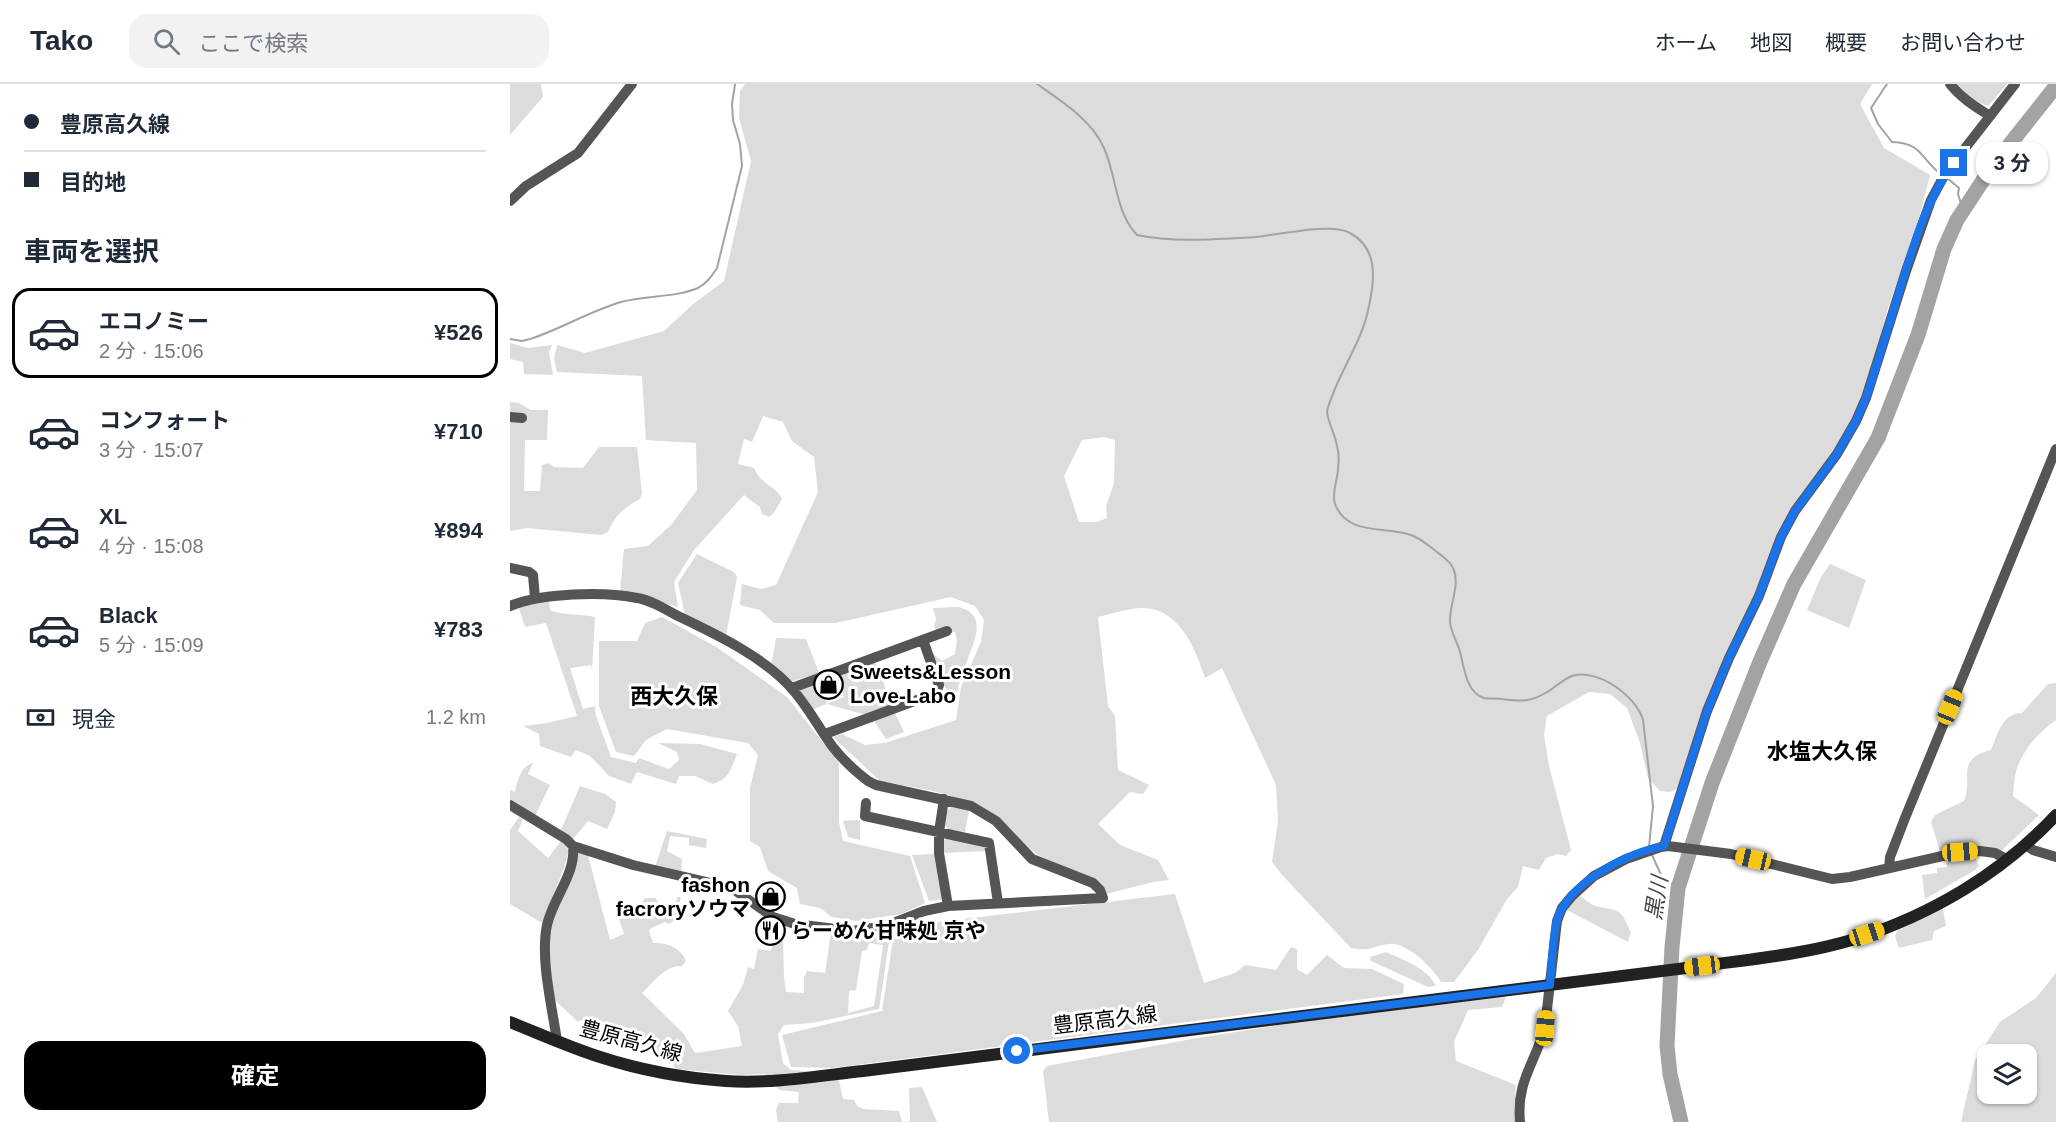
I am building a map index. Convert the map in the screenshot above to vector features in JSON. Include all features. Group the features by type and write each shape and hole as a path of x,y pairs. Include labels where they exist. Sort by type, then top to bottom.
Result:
{"main road":[{"path":"2006,859 2026,844 2056,815"},
{"name":"豊原高久線","path":"510,1022 600,1057 637,1067 727,1081 772,1081 1640,974 1824,946 1906,920 1959,893 1986,876 2006,859"}],"street":[{"path":"510,201 526,186 578,153 632,84"},
{"path":"1950,84 1972,105 1990,116"},
{"path":"1664,846 1707,711 1759,596 1781,537 1795,511 1837,454 1866,398 1931,200 1946,174 2015,84"},
{"path":"510,417 522,418"},
{"path":"1888,868 1890,856 1905,818 2053,465 2056,449"},
{"path":"510,568 533,575 535,598"},
{"path":"510,606 535,598 565,595 637,598 652,603 729,641 768,668 792,688 842,757 868,781 876,785 972,806 988,816 1032,859 1092,883 1100,890 1102,898 948,906 924,911 870,930 852,931 795,924 770,916 736,891 724,886 633,865 573,846 566,839 510,805"},
{"path":"792,688 947,632"},
{"path":"825,734 936,693 939,685 923,640"},
{"path":"944,799 939,832 939,853 948,906"},
{"path":"866,803 865,816 989,843 998,903"},
{"path":"2026,844 2033,850 2056,857"},
{"path":"557,1041 547,978 547,928 572,861 573,846"},
{"path":"1520,1122 1520,1093 1541,1043 1557,921 1562,908 1572,896 1594,876 1610,866 1642,852 1664,846 1715,851 1832,879 1942,855 1980,851 2006,859"}],"shaded area":[{"path":"510,84 541,84 543,97 510,135"},
{"path":"745,84 1872,84 1860,104 1884,148 1930,175 1918,222 1888,308 1869,378 1855,416 1834,452 1795,505 1679,788 1670,792 1660,791 1648,778 1640,743 1627,708 1610,694 1589,692 1547,716 1544,735 1549,766 1571,850 1566,856 1558,854 1546,858 1539,870 1523,866 1518,887 1507,899 1478,950 1454,982 1441,982 1426,963 1411,951 1396,944 1368,949 1351,948 1272,862 1278,821 1276,785 1222,668 1205,678 1196,654 1183,631 1175,621 1153,609 1124,610 1098,617 1108,706 1115,716 1118,770 1149,785 1143,794 1130,792 1098,824 1120,845 1158,860 1169,880 1106,894 1063,867 1038,855 970,802 933,791 880,781 833,737 842,734 865,745 885,743 956,720 961,687 981,642 984,620 975,606 951,597 836,623 774,623 760,610 740,605 742,584 761,589 776,585 818,492 814,457 792,441 783,422 763,416 752,442 744,439 738,464 754,468 760,478 779,494 782,499 773,514 769,517 762,514 760,507 744,495 694,550 674,582 678,607 620,591 624,549 648,546 672,524 697,490 696,443 646,440 642,376 557,372 554,359 557,345 585,353 664,331 692,305 724,281 751,161 739,118 740,91","holes":["1104,437 1115,440 1114,483 1106,506 1107,518 1097,522 1079,522 1064,476 1082,440"]},
{"path":"1956,84 2007,84 1988,106 1972,99"},
{"path":"510,343 528,348 552,345 549,353 553,375 524,374 523,362 510,359"},
{"path":"510,402 519,403 531,410 548,410 547,440 525,440 524,491 540,491 542,465 549,463 554,467 583,468 599,447 637,447 642,493 640,499 621,512 613,521 608,532 601,535 527,528 510,531"},
{"path":"697,554 734,572 737,577 726,636 685,615 678,583"},
{"path":"1830,564 1866,580 1849,628 1807,610 1821,577"},
{"path":"549,600 550,610 554,612 595,617 592,670 591,665 570,668 583,709 595,706 596,716 611,757 636,763 639,758 669,769 679,760 677,752 658,743 700,744 737,754 731,769 723,779 713,784 695,776 679,776 676,784 637,772 631,784 609,776 590,756 576,750 571,757 540,746 539,734 523,726 577,716 546,623 525,627 518,605"},
{"path":"957,607 973,615 977,629 956,698 943,684 932,653 942,661 955,654 957,641 955,632 937,633 934,626 936,619 933,608"},
{"path":"662,617 718,648 787,697 839,763 839,822 843,841 910,856 925,903 901,914 856,921 832,917 820,908 800,904 797,888 768,871 760,847 750,841 750,788 758,755 748,743 667,729 646,740 634,756 616,752 599,706 599,641 637,641 645,623"},
{"path":"776,638 806,639 819,673 790,682 771,666"},
{"path":"875,661 892,705 866,715 827,704 844,697 837,677"},
{"path":"2056,683 2056,720 2043,730 2026,749 2018,764 2014,781 2013,796 2039,815 2000,852 1964,847 1940,851 1931,822 1935,815 1964,801 1969,764 1980,754 1991,750 2005,720 2022,713 2048,684"},
{"path":"819,684 827,704 811,710 798,691"},
{"path":"895,713 904,732 886,739 874,721"},
{"path":"533,763 528,774 550,785 535,816 510,800 510,790 515,792 518,779 525,767"},
{"path":"580,786 605,794 616,802 615,812 607,829 588,821 573,839 561,830"},
{"path":"952,806 969,809 965,832 948,829 945,825 947,811"},
{"path":"519,817 523,819 518,831 548,858 561,841 569,850 542,923 510,904 510,830"},
{"path":"860,820 860,840 848,837 843,821"},
{"path":"667,831 707,839 706,848 689,845 689,838 670,836 667,851 682,859 681,874 655,867"},
{"path":"948,837 983,844 986,851 943,853 942,842"},
{"path":"576,853 588,855 610,940 624,934 618,916 624,913 654,916 654,905 643,903 644,898 656,898 658,905 665,912 670,913 678,897 681,897 676,919 669,924 665,922 651,928 649,931 653,943 673,947 684,956 686,961 682,966 665,971 642,993 684,1034 695,1053 742,1046 738,1026 728,1011 743,985 748,967 754,969 758,949 771,951 773,939 783,938 786,992 804,993 804,978 807,971 825,973 831,932 854,935 891,928 879,1009 812,1023 784,1025 778,1034 783,1063 791,1070 829,1073 839,1081 843,1099 854,1100 857,1106 864,1109 899,1111 902,1122 778,1122 776,1110 779,1103 798,1103 799,1092 779,1090 765,1074 741,1075 675,1069 673,1061 642,1048 603,1024 586,1020 577,1021 554,999 549,977 549,928","holes":["869,943 883,945 874,1006 848,1013 849,991 856,990 862,951 867,950"]},
{"path":"1973,853 1979,866 1975,870 1925,899 1922,875 1937,873 1937,868 1947,867 1946,857"},
{"path":"935,854 943,899 929,901 912,855"},
{"path":"1175,894 1204,983 1235,973 1245,965 1276,970 1291,947 1297,949 1297,969 1307,975 1327,955 1344,968 1372,969 1404,984 1403,994 833,1068 791,1067 782,1035 882,1011 895,927"},
{"path":"1580,896 1593,905 1615,910 1621,914 1631,932 1628,942 1565,909"},
{"path":"1943,909 1946,926 1934,931 1932,940 1899,948 1895,936 1897,931"},
{"path":"1386,952 1421,969 1436,986 1428,987 1371,961 1370,957"},
{"path":"2056,973 2056,1122 1961,1122 1977,1057 1977,1104 2037,1104 2037,1044 1986,1044 2000,1022 2036,998"},
{"path":"1506,997 1502,1007 1468,1010 1454,1042 1456,1061 1516,1085 1515,1122 1049,1122 1043,1071 1047,1066 1197,1038 1414,1004"},
{"path":"922,1087 937,1122 904,1122 910,1121 909,1088"}],"waterway":[{"path":"510,339 522,341 530,339 621,302 689,291 709,280 717,268 742,166 740,144 733,120 732,104 735,84"},
{"path":"1037,84 1075,112 1099,138 1108,159 1124,216 1137,235 1181,240 1256,237 1304,230 1331,229 1350,233 1366,247 1373,275 1366,320 1331,397 1327,411 1338,454 1335,504 1348,521 1368,528 1414,536 1450,563 1456,581 1450,615 1451,626 1467,678 1473,691 1478,695 1486,698 1527,700 1543,695 1569,677 1582,675 1604,680 1615,686 1633,702 1643,720 1653,806 1649,847"},
{"path":"1887,84 1871,108 1878,124 1892,142 1910,145 1942,175"},
{"name":"黒川","path":"1681,1122 1670,1074 1667,1046 1672,947 1678,888 1712,783 1759,664 1794,584 1878,438 1918,335 1944,249 1957,220 1991,168 2056,86"},
{"path":"1947,178 1959,188 1958,194 1963,210"},
{"path":"1652,855 1662,877 1678,888"}],"place":[{"name":"Sweets&Lesson Love-Labo","path":"829,684"},
{"name":"fashon facroryソウマ","path":"771,897"},
{"name":"らーめん甘味処 京や","path":"770,931"}],"district":[{"name":"西大久保","path":"674,696"},
{"name":"水塩大久保","path":"1822,751"}],"route":[{"path":"1017,1051 1550,985 1557,921 1562,908 1594,876 1610,866 1642,852 1664,846 1707,711 1729,658 1759,596 1781,537 1795,511 1837,454 1856,421 1866,398 1919,231 1931,200 1954,163"}]}
